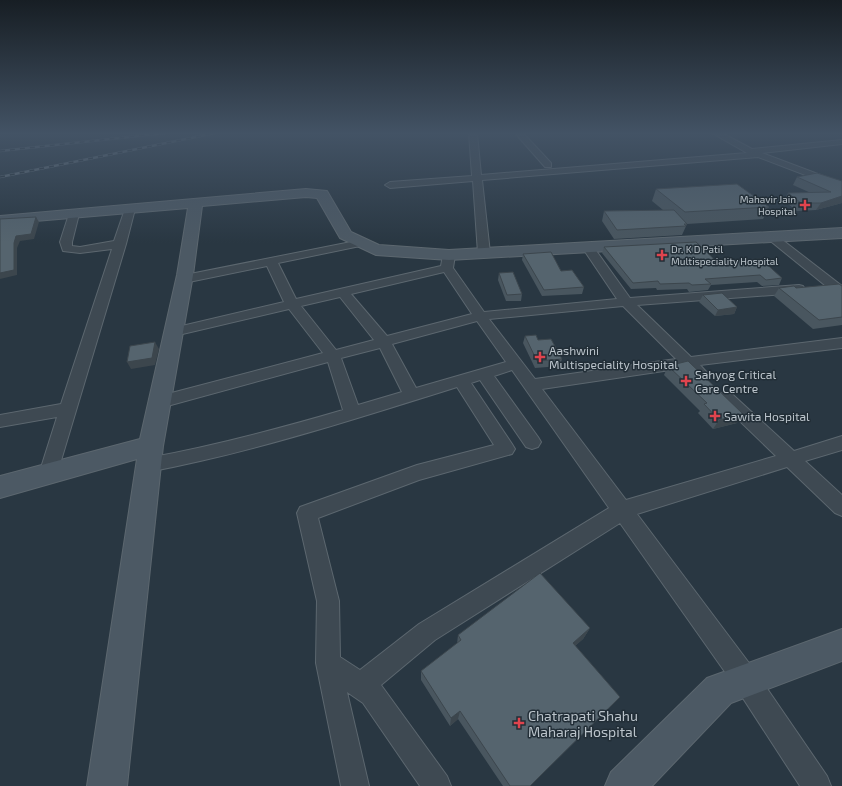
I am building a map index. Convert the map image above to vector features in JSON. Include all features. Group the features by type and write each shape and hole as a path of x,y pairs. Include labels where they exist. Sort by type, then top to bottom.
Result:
{"main road":[{"path":"0,220 306,193 322,194 345,235 376,250 448,261 484,253 842,233"},
{"path":"107,786 150,455 184,279 196,203"},
{"path":"0,487 48,474 150,455"},
{"path":"625,786 720,690 842,645"}],"street":[{"path":"477,170 484,253"},
{"path":"478,174 512,170"},
{"path":"389,181 533,170"},
{"path":"801,170 842,186"},
{"path":"810,170 842,180"},
{"path":"48,474 130,209"},
{"path":"74,214 66,242 67,249 80,250 120,244"},
{"path":"772,237 838,289"},
{"path":"184,279 361,243"},
{"path":"588,247 626,302 842,507"},
{"path":"174,332 343,293 448,261 480,316 746,680 817,786"},
{"path":"271,262 292,304 333,356 352,412"},
{"path":"160,402 480,316 626,302 838,289"},
{"path":"343,293 384,342 411,396"},
{"path":"532,386 688,362 842,343"},
{"path":"150,455 202,455 276,436 516,364"},
{"path":"484,374 532,442"},
{"path":"355,786 328,663 328,601 307,513 417,473 506,450 461,381"},
{"path":"0,421 68,409"},
{"path":"360,686 427,632 623,510 790,458 842,444"},
{"path":"328,663 372,694 437,786"}],"building":[{"path":"817,173 842,181 842,196 821,203 801,203 788,193 831,192 797,177"},
{"path":"737,184 769,207 685,212 656,189"},
{"path":"674,210 687,224 684,224 686,226 617,230 604,211"},
{"path":"36,217 31,234 16,236 14,243 14,270 0,273 0,219"},
{"path":"696,242 716,261 761,259 782,278 766,280 760,275 705,279 711,284 692,285 689,283 660,284 658,281 633,283 604,247"},
{"path":"551,252 561,271 572,270 584,287 544,290 523,254"},
{"path":"513,272 522,294 507,295 499,273"},
{"path":"839,284 842,286 842,317 819,320 779,288 794,286 796,288"},
{"path":"722,293 737,307 718,310 703,295"},
{"path":"536,335 538,340 551,339 562,359 537,361 525,336"},
{"path":"155,342 152,358 127,362 130,346"},
{"path":"688,361 743,414 719,420 704,404 707,403 668,366"},
{"path":"540,573 590,628 573,643 620,697 530,786 510,786 460,711 451,718 421,671 461,640 458,635"}],"railway":[{"path":"0,177 36,170"}],"place":[{"name":"Mahavir Jain Hospital","path":"805,205"},
{"name":"Dr. K D Patil Multispeciality Hospital","path":"662,255"},
{"name":"Aashwini Multispeciality Hospital","path":"540,357"},
{"name":"Sahyog Critical Care Centre","path":"686,381"},
{"name":"Sawita Hospital","path":"715,416"},
{"name":"Chatrapati Shahu Maharaj Hospital","path":"519,723"}]}
